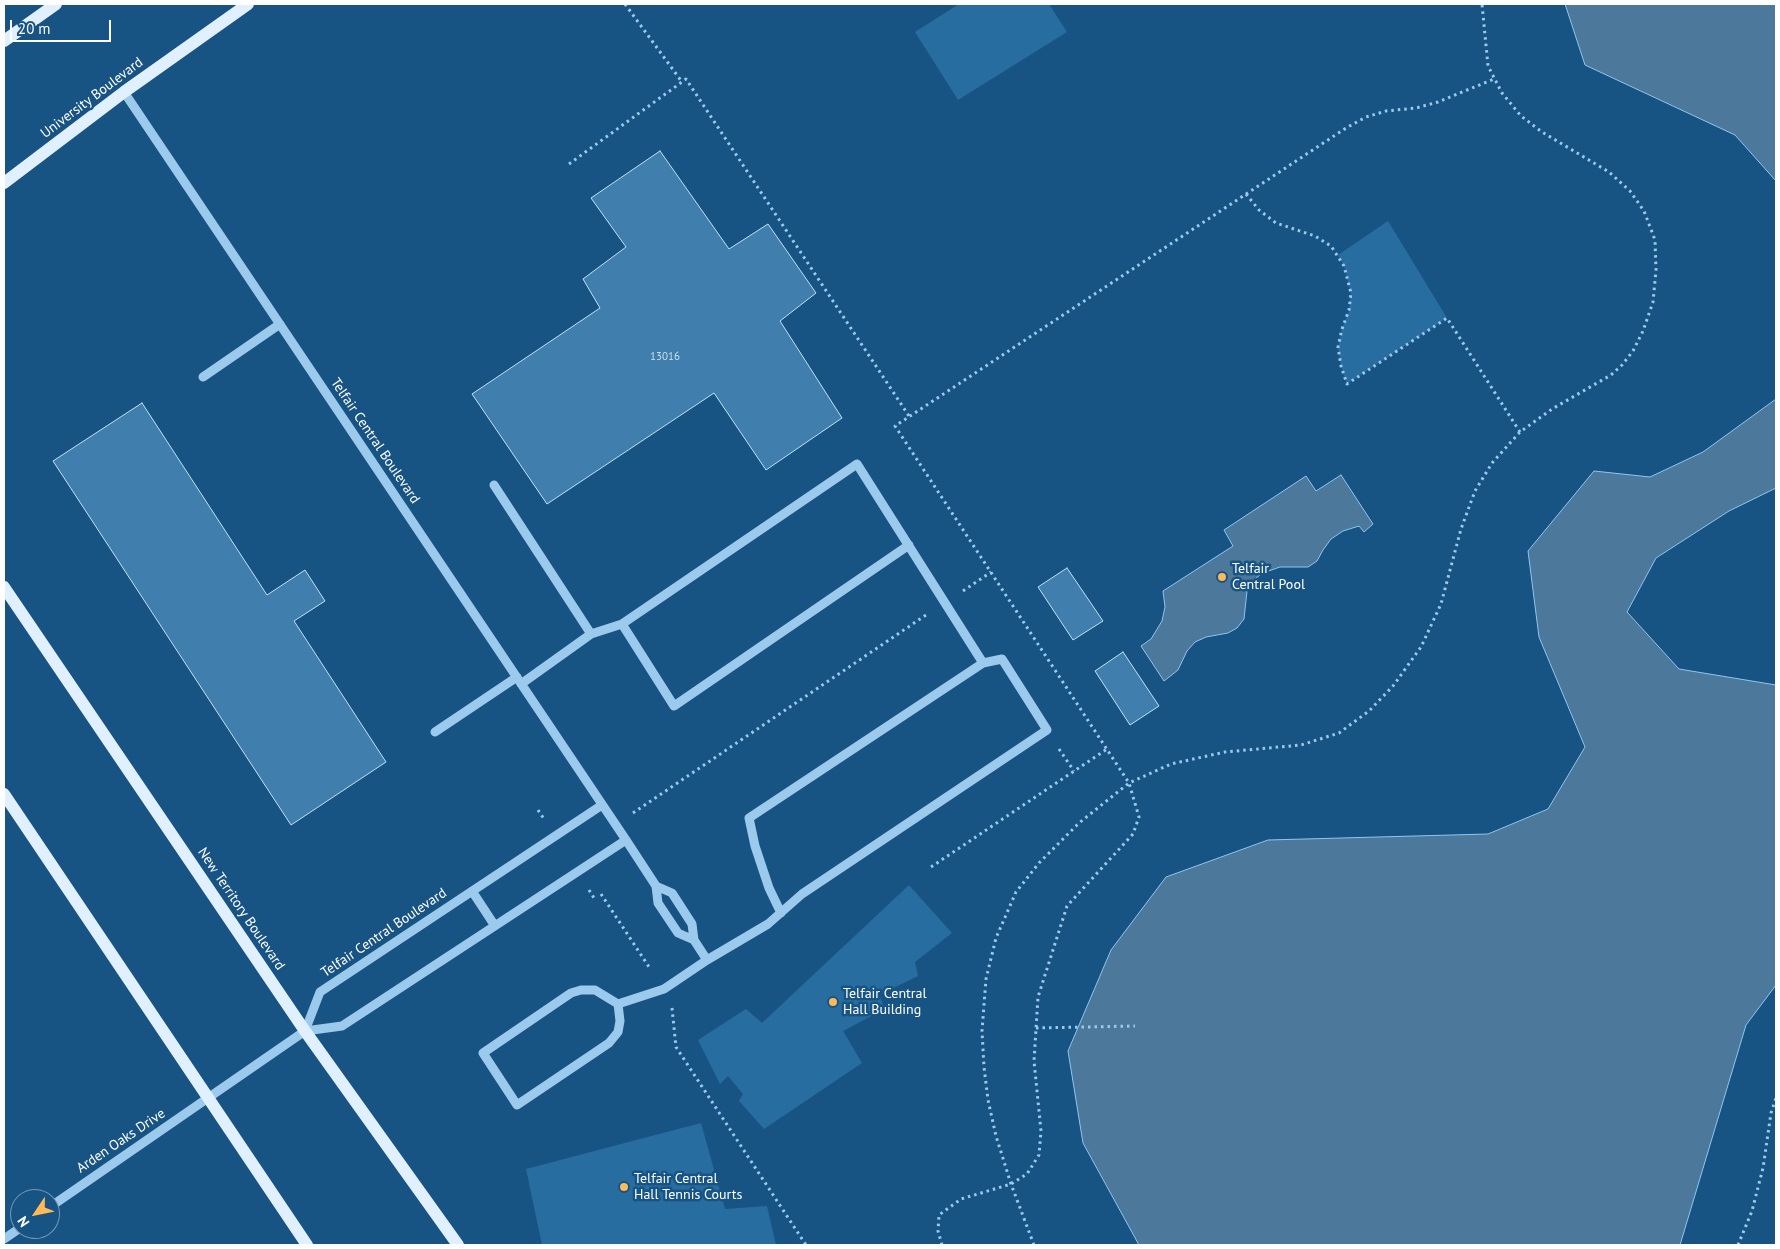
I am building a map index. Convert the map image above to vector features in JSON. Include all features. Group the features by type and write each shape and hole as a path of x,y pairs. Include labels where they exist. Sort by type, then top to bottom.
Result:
{"main road":[{"path":"4,41 56,4"},
{"name":"University Boulevard","path":"4,183 124,92 248,4"},
{"name":"New Territory Boulevard","path":"4,587 305,1031 458,1245"},
{"path":"4,794 307,1245"}],"street":[{"name":"Telfair Central Boulevard","path":"124,92 656,886"},
{"path":"203,377 280,324"},
{"path":"435,732 591,634 622,624 857,464 984,663"},
{"path":"494,486 591,634"},
{"path":"622,624 674,706 908,544"},
{"path":"618,1004 620,1021 618,1032 609,1043 517,1106 483,1053 571,994 581,990 595,990 618,1004 664,990 707,960 768,924 781,913 802,894 1047,730 1002,659 984,663 749,818 755,846 769,888 781,913"},
{"name":"Telfair Central Boulevard","path":"305,1031 320,992 602,805"},
{"path":"208,1099 305,1031 342,1026 626,840"},
{"path":"656,886 672,893 692,924 694,940 707,960"},
{"path":"656,886 658,903 678,933 694,940"},
{"path":"472,891 495,926"},
{"name":"Arden Oaks Drive","path":"60,1200 208,1099"}],"path":[{"path":"625,4 682,82"},
{"path":"1034,1245 1011,1184 996,1136 988,1100 982,1030 986,979 996,938 1016,892 1039,863 1079,823 1130,783 1171,764 1226,752 1301,746 1339,734 1369,712 1393,686 1421,647 1441,604 1461,529 1475,491 1492,463 1520,432 1552,409 1611,375 1622,366 1633,351 1643,330 1653,302 1656,270 1655,240 1644,212 1630,191 1610,172 1542,132 1521,116 1502,94 1488,66 1482,4"},
{"path":"569,164 686,79 909,416"},
{"path":"942,1245 938,1231 939,1215 961,1199 1011,1184 1027,1174 1039,1155 1041,1131 1034,1061 1038,997 1067,906 1133,834 1139,817 1130,783 895,426 1346,128 1366,117 1386,111 1416,108 1438,102 1494,79"},
{"path":"1246,194 1259,210 1276,223 1315,236 1330,246 1344,266 1351,293 1350,310 1342,329 1338,347 1341,366 1347,384 1447,318 1520,432"},
{"path":"616,824 991,572"},
{"path":"931,867 1107,749"},
{"path":"601,894 671,1001 676,1047 806,1245"},
{"path":"1036,1028 1135,1026"},
{"path":"1738,1245 1752,1211 1762,1168 1771,1113 1776,1098"}],"shaded area":[{"path":"959,4 1049,4 1067,32 958,100 915,32"},
{"path":"1565,4 1776,4 1776,181 1735,135 1585,65"},
{"path":"1388,221 1447,318 1347,384 1341,366 1338,347 1349,311 1351,293 1344,266 1338,255"},
{"path":"1776,399 1776,488 1729,511 1656,558 1627,612 1679,669 1776,685 1776,985 1746,1025 1680,1245 1139,1245 1083,1143 1068,1051 1111,950 1166,877 1268,840 1488,834 1548,809 1585,747 1539,637 1528,551 1594,471 1650,477 1703,452"},
{"name":"Telfair Central Pool","path":"1341,475 1373,524 1364,532 1359,526 1343,531 1331,539 1317,561 1308,567 1280,567 1263,573 1256,578 1247,591 1244,619 1237,628 1228,633 1206,637 1195,642 1187,651 1178,670 1164,681 1141,646 1151,639 1162,621 1165,607 1163,591 1233,546 1224,530 1306,476 1316,491"},
{"name":"Telfair Central Hall Building","path":"909,885 952,933 915,962 918,976 879,995 885,1009 843,1031 862,1063 764,1129 739,1101 743,1094 728,1076 720,1084 698,1040 746,1009 762,1023"},
{"name":"Telfair Central Hall Tennis Courts","path":"701,1123 725,1209 767,1206 776,1245 542,1245 526,1169"}],"building":[{"path":"660,151 729,249 768,224 816,293 780,321 842,418 766,470 714,393 547,504 472,394 600,308 583,279 626,247 591,198"},
{"path":"142,403 267,595 305,570 325,601 294,621 386,762 291,825 53,461"},
{"path":"1067,568 1103,621 1073,640 1038,587"},
{"path":"1123,652 1159,706 1130,725 1095,671"}],"place":[{"name":"Telfair Central Pool","path":"1222,577"},
{"name":"Telfair Central Hall Building","path":"833,1002"},
{"name":"Telfair Central Hall Tennis Courts","path":"624,1187"}]}
